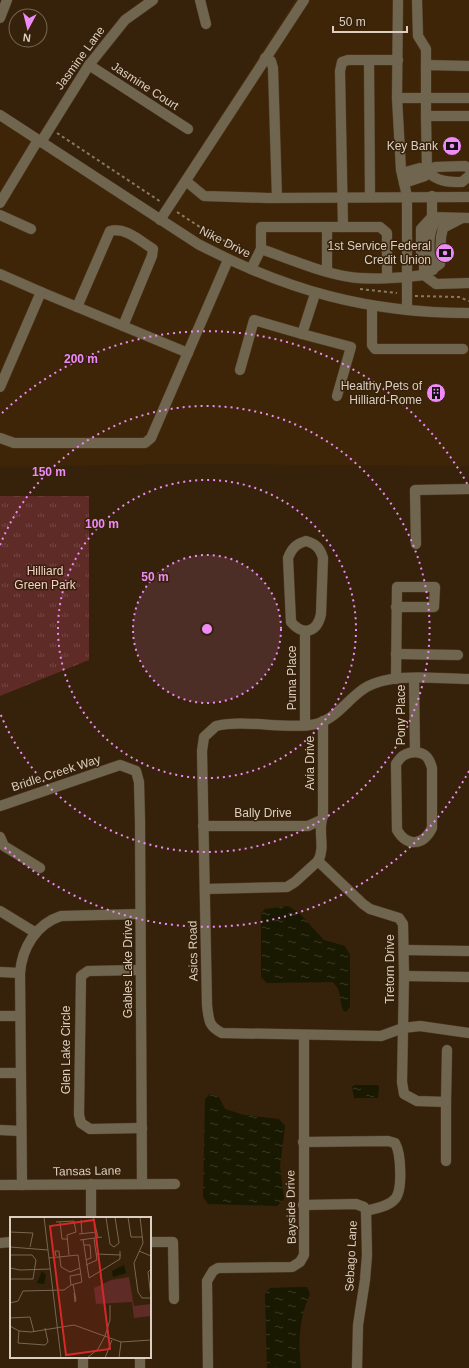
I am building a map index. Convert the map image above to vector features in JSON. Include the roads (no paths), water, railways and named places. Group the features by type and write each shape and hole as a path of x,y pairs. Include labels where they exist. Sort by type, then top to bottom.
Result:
{"street":[{"path":"0,18 7,0"},
{"name":"Jasmine Lane","path":"0,203 89,65 125,20 153,0"},
{"path":"200,0 206,24"},
{"path":"160,220 304,0"},
{"path":"398,0 398,98 402,173 407,196 407,310"},
{"path":"417,0 418,36 426,49 426,116 430,175"},
{"path":"265,58 271,61 274,68 277,198"},
{"path":"343,228 340,71 342,62 348,60 398,60"},
{"path":"370,60 370,196"},
{"name":"Jasmine Court","path":"89,65 188,129"},
{"path":"426,65 469,66"},
{"path":"398,98 469,98"},
{"name":"Nike Drive","path":"0,115 160,220 228,260 315,294 372,306 407,310 469,313"},
{"path":"426,116 469,116"},
{"path":"430,175 435,167 465,166 469,168"},
{"path":"402,173 420,168 442,181 462,182 469,176"},
{"path":"404,183 441,172 469,173"},
{"path":"186,181 204,196 277,198 370,196 469,197"},
{"path":"432,196 437,218 431,234 430,263 433,270"},
{"path":"0,215 31,229"},
{"path":"424,275 424,264 421,256 421,229 437,218 461,218"},
{"path":"259,253 350,277 407,277 424,275 433,270 436,262 436,230 442,223 461,218"},
{"path":"251,269 259,253 261,227 380,227 387,232 387,277"},
{"path":"327,227 327,271"},
{"path":"77,307 110,231 123,230 153,249 152,256 123,326"},
{"path":"0,438 14,443 145,443 151,438 228,260"},
{"path":"0,274 188,353"},
{"path":"424,275 436,284 469,283"},
{"path":"0,387 41,292"},
{"path":"302,334 315,294"},
{"path":"372,306 372,345 375,349 463,349"},
{"path":"240,370 254,320 351,347 337,396"},
{"path":"416,544 415,490 469,489"},
{"name":"Puma Place","path":"306,541 314,544 321,550 323,558 322,614 319,623 313,629 305,631 296,629 290,622 288,558 291,549 306,541"},
{"path":"396,607 396,679"},
{"name":"Puma Place","path":"305,631 305,725"},
{"path":"396,654 458,655"},
{"name":"Avia Drive","path":"318,861 323,848 321,820 323,816 323,721 344,707 362,689 383,680 414,678 469,679"},
{"name":"Pony Place","path":"414,678 415,752"},
{"name":"Asics Road","path":"323,721 311,725 221,725 212,729 204,737 202,743 203,826 207,1005 209,1021 213,1029 222,1033 380,1036 402,1028 420,1026 469,1033"},
{"name":"Pony Place","path":"415,752 423,753 427,756 430,759 432,768 432,828 428,837 420,842 410,842 402,838 397,830 396,764 400,758 407,753 415,752"},
{"name":"Bridle Creek Way","path":"0,806 120,765"},
{"name":"Gables Lake Drive","path":"120,765 136,771 139,782 142,1184"},
{"name":"Bally Drive","path":"203,826 308,826 321,820"},
{"path":"0,837 4,846 40,868"},
{"path":"205,888 287,887 295,882 318,861"},
{"name":"Tretorn Drive","path":"318,861 370,909 399,918 403,924 404,976 402,1082 404,1094 417,1101 446,1102"},
{"path":"0,911 36,933"},
{"path":"22,1185 20,973 26,948 36,933 52,920 61,916 140,914"},
{"path":"404,950 469,951"},
{"name":"Glen Lake Circle","path":"140,970 88,971 81,976 79,1115 81,1123 90,1129 142,1128"},
{"path":"0,972 20,973"},
{"path":"404,976 469,977"},
{"path":"0,1016 20,1016"},
{"name":"Bayside Drive","path":"208,1368 209,1275 218,1268 292,1267 300,1262 304,1255 304,1035"},
{"path":"446,1161 447,1050"},
{"path":"0,1073 20,1073"},
{"path":"0,1130 21,1131"},
{"path":"303,1142 388,1141 396,1143 400,1150 400,1190 396,1198 389,1204 366,1211"},
{"path":"91,1184 91,1217"},
{"name":"Tansas Lane","path":"0,1185 175,1184"},
{"name":"Sebago Lane","path":"303,1205 356,1204 364,1207 366,1211 366,1267 358,1325 357,1368"},
{"path":"151,1242 173,1242 174,1299"}],"water":[{"path":"288,906 298,912 324,940 345,946 350,955 350,1007 345,1013 341,1004 340,994 333,982 267,983 261,977 261,914 265,909"},
{"path":"354,1085 378,1085 378,1098 354,1098 352,1087"},
{"path":"210,1094 219,1097 225,1109 244,1115 279,1119 285,1126 280,1166 284,1199 277,1206 208,1204 203,1197 205,1099"},
{"path":"307,1287 310,1294 306,1303 300,1330 301,1368 267,1368 265,1294 270,1288"}],"place":[{"name":"Key Bank","path":"452,146"},
{"name":"1st Service Federal Credit Union","path":"445,253"},
{"name":"Healthy Pets of Hilliard-Rome","path":"436,393"}],"park label":[{"name":"Hilliard Green Park","path":"45,578"}]}
